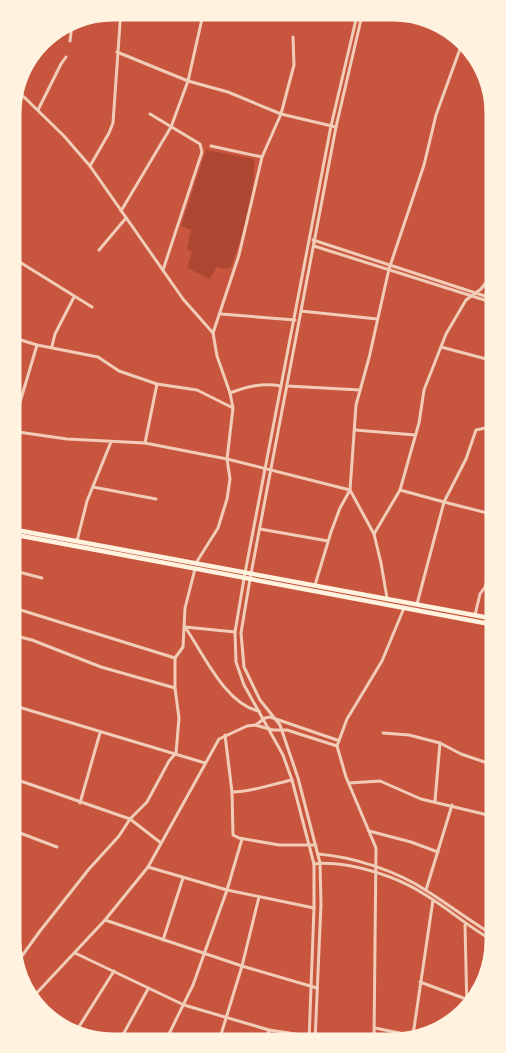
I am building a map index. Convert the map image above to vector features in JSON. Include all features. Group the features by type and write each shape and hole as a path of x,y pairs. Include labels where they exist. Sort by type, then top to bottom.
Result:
{"main road":[{"path":"20,531 195,566"},
{"path":"20,536 195,566 486,622"},
{"path":"247,576 315,585 486,617"}],"street":[{"path":"90,166 113,123 120,20"},
{"path":"121,211 171,127 188,81 202,20"},
{"path":"315,1034 321,904 320,863 298,778 281,729 250,682 242,658 241,633 247,576 260,530 295,320 356,20"},
{"path":"333,127 361,20"},
{"path":"70,41 71,29"},
{"path":"213,333 239,255 262,157 280,114 294,65 293,36"},
{"path":"315,585 340,508 350,490 356,405 389,267 424,165 436,114 460,48"},
{"path":"117,52 188,81 228,92 280,114 333,127"},
{"path":"38,110 66,57"},
{"path":"21,957 89,869 147,802 158,786 169,761 176,753 179,718 175,688 175,658 183,647 185,608 195,566 218,528 227,499 230,479 227,459 233,408 217,356 213,333 183,299 90,166 64,136 22,97"},
{"path":"150,114 200,144 202,152 164,270"},
{"path":"211,146 262,157"},
{"path":"99,250 126,218"},
{"path":"312,240 486,299"},
{"path":"311,245 486,297"},
{"path":"309,1034 314,864 292,780 283,755 238,670 234,654 235,632 266,468 301,311 311,245"},
{"path":"20,262 93,307"},
{"path":"374,534 400,490 419,423 424,390 446,334 471,295 476,293 486,281"},
{"path":"52,346 55,334 74,297"},
{"path":"301,311 377,319"},
{"path":"221,314 295,320"},
{"path":"20,340 98,357 119,371 158,384 197,390 233,408"},
{"path":"20,400 38,345"},
{"path":"441,347 486,359"},
{"path":"145,443 158,384"},
{"path":"230,393 248,386 264,384 360,390"},
{"path":"417,604 444,502 466,459 476,430 486,429"},
{"path":"355,430 415,435"},
{"path":"20,432 67,439 145,443 227,459 350,490 374,534 387,598"},
{"path":"77,541 80,524 111,442"},
{"path":"93,487 156,500"},
{"path":"400,490 486,513"},
{"path":"260,530 328,541"},
{"path":"20,572 42,578"},
{"path":"475,615 480,594 486,584"},
{"path":"375,1034 376,848 349,783 337,746 348,719 382,661 405,607"},
{"path":"20,610 175,658"},
{"path":"185,627 235,632"},
{"path":"185,627 220,681 242,704 259,711"},
{"path":"20,636 101,667 175,688"},
{"path":"20,708 205,763"},
{"path":"255,725 267,717 275,718 338,741"},
{"path":"36,994 105,920 148,867 219,739 247,726 255,725 269,729 281,729 337,746"},
{"path":"80,803 100,733"},
{"path":"383,733 410,735 440,743 461,754 486,763"},
{"path":"225,735 232,792 233,835 242,839 279,845 316,845"},
{"path":"435,802 440,743"},
{"path":"232,792 246,792 261,786 292,780"},
{"path":"20,781 130,819 161,843"},
{"path":"349,783 380,781 421,799 486,814"},
{"path":"426,890 452,805"},
{"path":"369,831 426,846 438,852"},
{"path":"20,833 57,847"},
{"path":"169,1034 184,1005 204,953 227,890 242,839"},
{"path":"312,855 318,854 377,870 426,890 486,930"},
{"path":"314,864 334,863 377,870 412,887 486,936"},
{"path":"148,867 227,890 314,908"},
{"path":"163,940 183,878"},
{"path":"221,1034 242,966 259,897"},
{"path":"414,1031 433,900"},
{"path":"105,920 242,966 317,988"},
{"path":"465,924 467,997"},
{"path":"75,953 184,1005 269,1030 296,1034"},
{"path":"79,1027 114,971"},
{"path":"420,982 465,999"},
{"path":"123,1034 148,989"},
{"path":"375,1028 403,1033"},
{"path":"268,1034 269,1030"}],"shaded area":[{"path":"206,150 254,159 251,200 231,267 228,269 216,267 210,279 187,268 192,252 187,249 191,230 181,226"}]}
